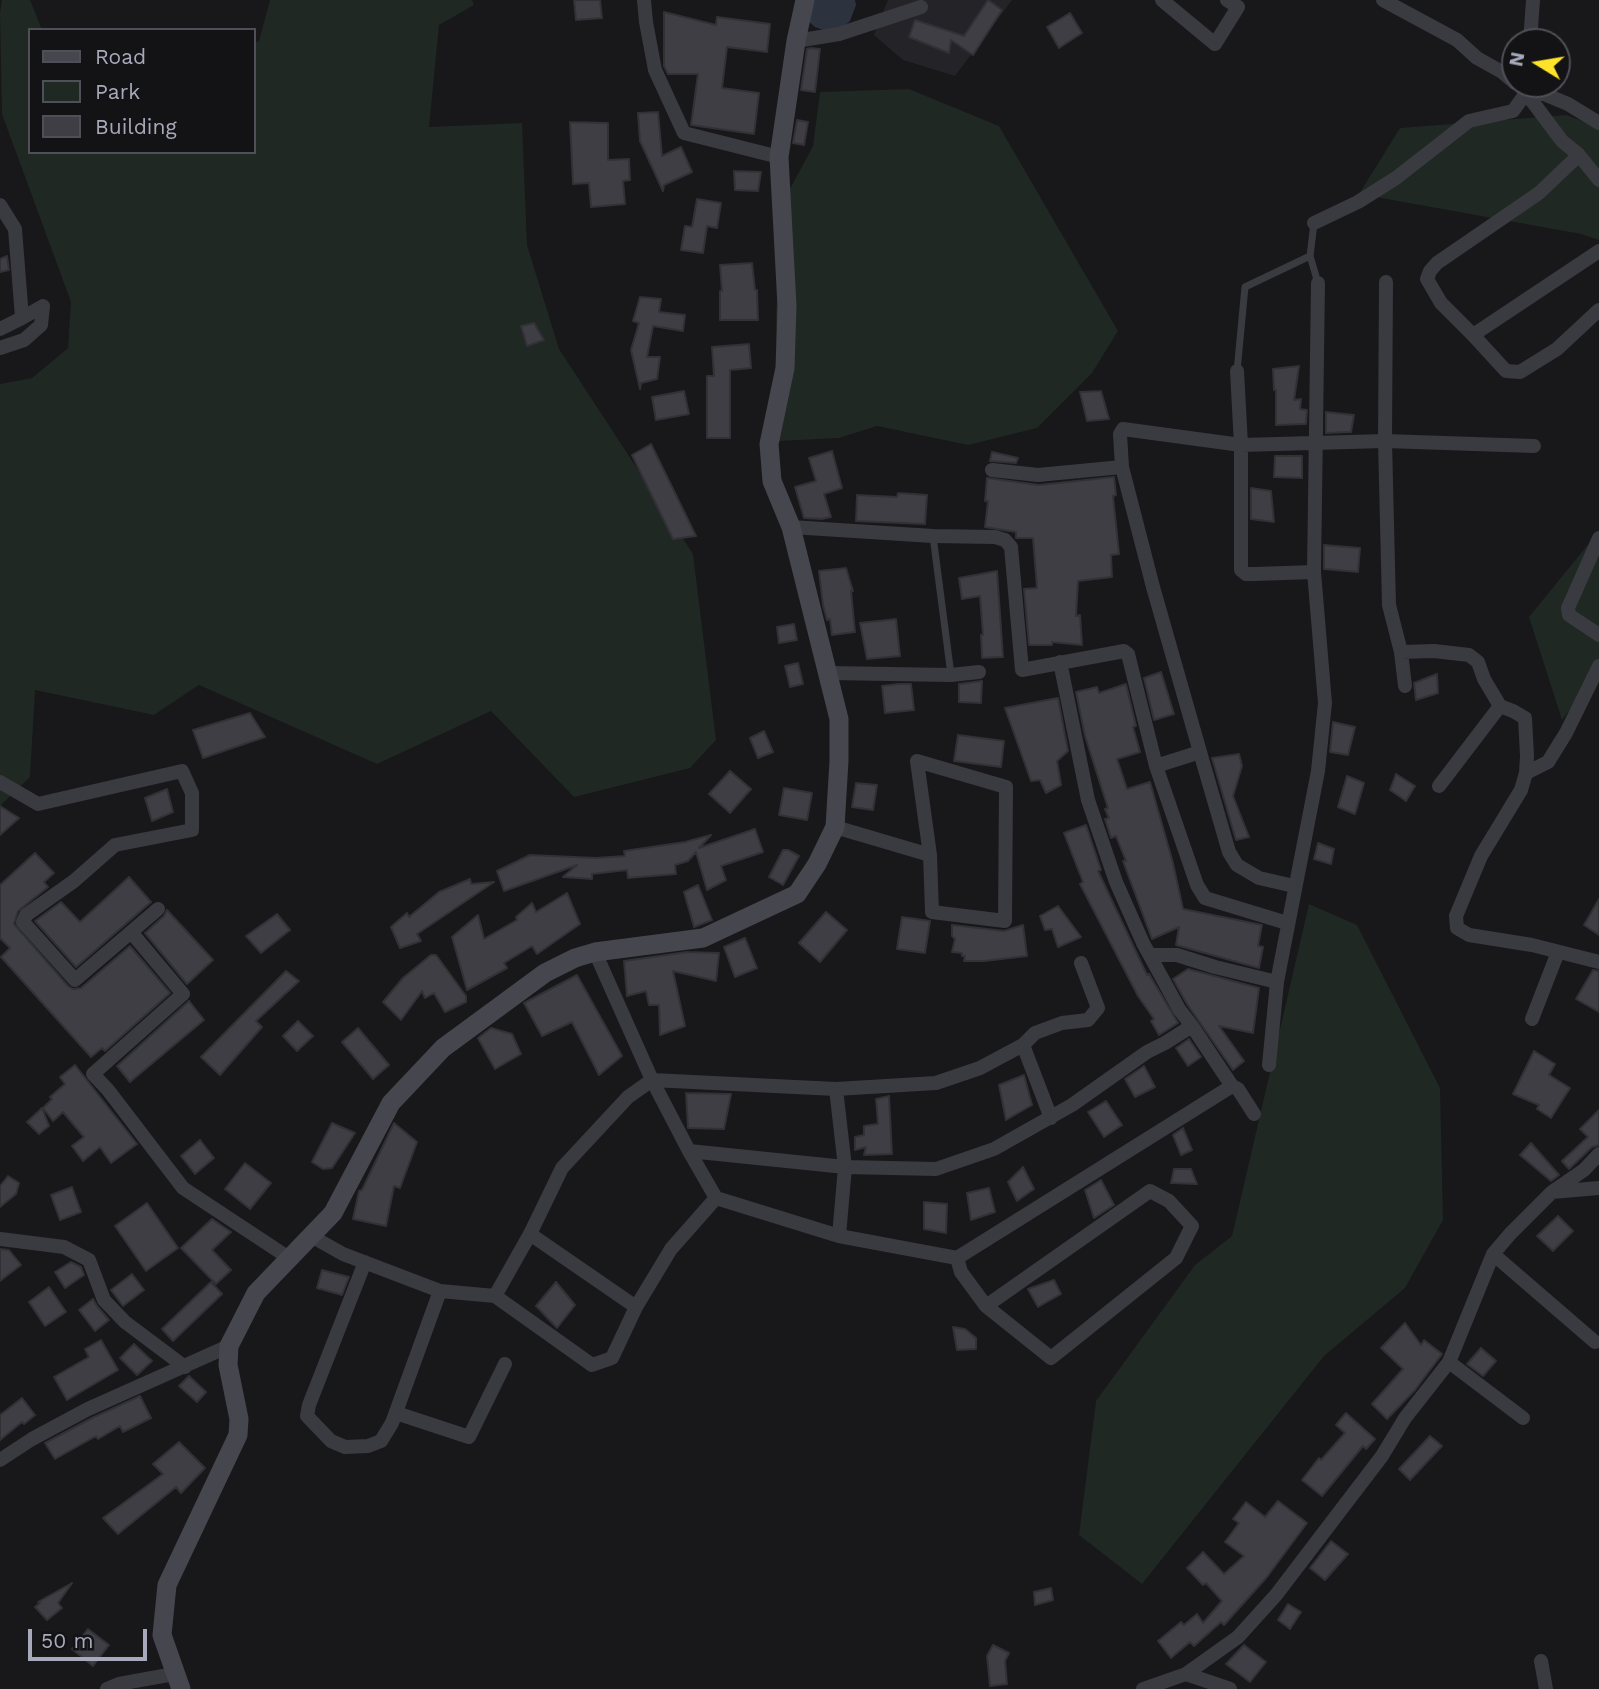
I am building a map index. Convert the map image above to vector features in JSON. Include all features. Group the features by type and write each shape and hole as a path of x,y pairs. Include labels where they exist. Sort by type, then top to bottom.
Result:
{"main road":[{"path":"178,1681 162,1635 167,1585 238,1436 239,1419 228,1365 229,1346 256,1293 333,1213 391,1103 443,1048 545,973 575,958 595,952 703,938 797,894 817,863 835,827 839,719 790,527 772,481 769,444 785,368 787,306 779,157 796,41 805,0"}],"street":[{"path":"644,0 655,70 684,133 779,157"},
{"path":"1162,0 1215,44 1238,7 1227,0"},
{"path":"1383,0 1457,40 1477,58 1501,71"},
{"path":"1531,28 1533,0"},
{"path":"796,41 839,34 921,7"},
{"path":"1314,223 1358,202 1396,178 1469,121 1513,111 1517,98"},
{"path":"1530,98 1562,141 1579,155 1599,180"},
{"path":"1555,98 1599,123"},
{"path":"1579,155 1539,193 1437,263 1427,279 1441,303 1506,371 1520,372 1556,349 1599,310"},
{"path":"0,205 15,229 22,318"},
{"path":"1473,335 1599,251"},
{"path":"1269,1065 1277,982 1318,771 1325,703 1314,572 1318,282"},
{"path":"1386,282 1385,440 1389,605 1401,652 1405,686"},
{"path":"0,328 43,306 41,324 24,340 0,348"},
{"path":"1237,371 1241,445 1241,570 1245,574 1255,575 1314,572"},
{"path":"1294,886 1259,878 1237,865 1229,852 1153,587 1122,467 1120,434 1123,429 1241,445 1385,440 1534,446"},
{"path":"992,470 1038,475 1122,467"},
{"path":"790,527 995,537 1005,540 1011,547 1022,670 1124,651 1128,654 1156,766 1197,885 1205,898 1287,923"},
{"path":"1599,538 1569,608 1569,615 1599,635"},
{"path":"1401,652 1434,651 1469,655 1478,662 1484,679 1500,706 1525,718 1528,738 1526,774 1521,790 1481,856 1456,916 1457,929 1469,935 1599,962"},
{"path":"1060,662 1088,800 1116,882 1180,1009 1254,1114"},
{"path":"1526,774 1548,762 1566,733 1599,666"},
{"path":"828,673 951,675 979,672"},
{"path":"1439,786 1500,706"},
{"path":"1156,766 1200,752"},
{"path":"917,761 1006,787 1005,921 932,912 930,855 917,761"},
{"path":"0,782 38,804 182,771 192,793 192,830 115,845 75,881 26,915 23,922 75,980 158,909"},
{"path":"835,827 930,855"},
{"path":"131,932 183,994 93,1074 183,1188 289,1258"},
{"path":"595,952 652,1080 716,1198 839,1236 957,1258 1232,1086"},
{"path":"1532,1020 1558,952"},
{"path":"1151,955 1177,955 1277,982"},
{"path":"495,1296 530,1234 562,1168 628,1097 652,1080 836,1089 936,1083 980,1068 1023,1045 1035,1033 1062,1023 1088,1020 1098,1008 1081,963"},
{"path":"690,1151 845,1167 936,1169 994,1149 1051,1118 1147,1052 1192,1026"},
{"path":"1023,1045 1051,1118"},
{"path":"836,1089 845,1167 839,1236"},
{"path":"1143,1689 1186,1674 1238,1637 1276,1595 1375,1466 1405,1418 1449,1362 1493,1254 1552,1192 1584,1170 1599,1154"},
{"path":"1552,1192 1599,1188"},
{"path":"957,1258 961,1272 986,1306 1051,1358 1176,1258 1192,1226 1169,1201 1150,1191 986,1306"},
{"path":"311,1236 343,1254 440,1291 495,1296 592,1365 612,1358 636,1307 671,1249 716,1198"},
{"path":"530,1234 636,1307"},
{"path":"0,1239 64,1247 89,1260 104,1300 125,1322 185,1367"},
{"path":"1493,1254 1595,1342"},
{"path":"365,1262 307,1416 331,1441 345,1447 368,1446 381,1441 396,1413 440,1291"},
{"path":"0,1460 32,1439 88,1409 229,1346"},
{"path":"1449,1362 1523,1418"},
{"path":"396,1413 469,1437 505,1364"},
{"path":"1541,1661 1546,1689"},
{"path":"1186,1674 1230,1689"},
{"path":"107,1689 119,1684 178,1681"}],"lane":[{"path":"1314,223 1310,256 1318,282"},
{"path":"1237,371 1245,287 1310,256"},
{"path":"933,536 951,675"}],"shaded area":[{"path":"888,0 1012,0 955,76 903,60 874,35"}],"green space":[{"path":"2,0 30,0 41,28 28,28 28,154 256,154 256,42 259,41 270,0 472,0 474,5 439,25 429,127 522,123 527,245 559,349 693,554 716,740 690,768 574,797 491,711 377,764 199,685 154,715 35,690 30,777 0,806 0,384 32,378 68,348 71,302 2,114"},
{"path":"909,89 999,126 1118,331 1092,373 1037,428 968,445 877,426 839,438 779,441 776,313 784,200 813,146 820,92"},
{"path":"1566,115 1599,127 1599,240 1581,234 1359,194 1400,128"},
{"path":"1599,531 1599,671 1562,720 1529,617"},
{"path":"1309,904 1357,925 1440,1088 1443,1220 1405,1288 1324,1356 1142,1584 1079,1535 1096,1401 1195,1265 1232,1236"}],"water":[{"path":"803,0 855,0 856,5 850,21 843,27 826,31 808,21"}],"building":[{"path":"574,0 600,0 602,18 576,20"},
{"path":"988,0 1002,10 973,55 951,40 949,53 909,37 915,20 964,36"},
{"path":"664,12 716,25 717,17 770,24 767,52 727,47 722,88 759,93 754,134 691,125 698,74 668,74 664,66"},
{"path":"1070,13 1082,33 1059,48 1047,27"},
{"path":"807,49 820,49 815,92 801,90"},
{"path":"658,112 662,156 681,147 692,172 664,185 663,191 640,141 638,113"},
{"path":"797,120 808,122 804,145 793,143"},
{"path":"570,122 608,123 608,160 629,159 630,180 623,181 625,204 591,207 589,183 573,184"},
{"path":"734,171 761,172 758,191 735,190"},
{"path":"697,199 721,203 717,228 707,226 703,253 681,250 685,226 692,227"},
{"path":"7,256 9,270 0,272 0,259"},
{"path":"752,263 757,290 758,320 720,320 720,265"},
{"path":"640,297 661,299 659,312 685,315 683,331 653,326 647,357 660,357 657,379 641,383 640,389 631,350 639,323 633,321"},
{"path":"534,323 544,340 527,346 521,326"},
{"path":"749,344 751,368 730,370 730,438 707,438 707,376 714,376 712,347"},
{"path":"1299,366 1294,400 1301,399 1300,409 1307,410 1306,424 1276,425 1273,369"},
{"path":"684,391 689,414 656,420 652,397"},
{"path":"1101,391 1109,419 1087,421 1080,392"},
{"path":"1326,412 1354,415 1351,432 1326,433"},
{"path":"651,444 696,536 673,539 632,455"},
{"path":"832,451 842,488 824,494 831,517 804,518 795,487 816,481 809,458"},
{"path":"992,452 1018,458 1016,463 990,461"},
{"path":"1275,456 1302,456 1302,478 1274,477"},
{"path":"1114,477 1116,495 1113,496 1119,554 1111,555 1112,577 1078,581 1076,616 1080,615 1082,645 1052,642 1052,645 1029,645 1024,589 1037,588 1033,538 1016,538 1016,532 985,527 987,478 1039,485"},
{"path":"1251,488 1271,491 1274,522 1251,519"},
{"path":"898,493 927,495 925,524 856,521 857,495 897,497"},
{"path":"1324,545 1360,548 1358,572 1324,569"},
{"path":"846,568 853,591 855,632 832,635 830,619 827,620 823,605 819,571"},
{"path":"997,571 1003,657 982,658 980,596 962,599 959,578"},
{"path":"896,619 900,656 867,659 860,623"},
{"path":"794,624 797,640 779,643 777,627"},
{"path":"798,663 803,684 790,687 785,666"},
{"path":"1161,672 1174,714 1154,720 1144,678"},
{"path":"1437,674 1438,693 1416,700 1414,683"},
{"path":"982,681 981,703 959,702 959,684"},
{"path":"911,684 914,710 885,713 882,686"},
{"path":"1126,684 1140,752 1117,759 1127,789 1150,782 1183,909 1262,925 1258,946 1263,947 1259,968 1176,945 1179,927 1152,939 1123,861 1126,861 1116,836 1111,838 1105,819 1109,818 1105,809 1108,808 1085,736 1076,692 1097,687 1099,693"},
{"path":"1058,698 1068,751 1057,761 1061,785 1046,793 1040,780 1031,781 1005,708"},
{"path":"250,713 265,737 203,758 193,730"},
{"path":"1333,722 1355,727 1348,755 1330,752"},
{"path":"764,731 773,752 758,758 750,738"},
{"path":"958,735 1004,741 1001,767 954,761"},
{"path":"1239,754 1242,766 1233,796 1249,837 1236,840 1212,758"},
{"path":"730,771 751,789 730,813 709,794"},
{"path":"1396,774 1415,786 1406,801 1390,790"},
{"path":"1347,776 1364,783 1355,814 1338,807"},
{"path":"856,783 877,785 873,810 852,807"},
{"path":"784,788 812,793 807,820 779,815"},
{"path":"167,789 173,812 152,821 145,798"},
{"path":"0,806 19,818 0,835"},
{"path":"1086,825 1101,870 1098,871 1147,975 1149,974 1178,1023 1159,1035 1151,1021 1154,1019 1138,996 1080,884 1083,882 1064,833"},
{"path":"755,829 763,852 721,866 726,880 707,890 696,852 688,861 675,865 676,874 628,878 627,870 592,874 592,879 563,877 577,865 504,891 497,871 530,855 596,858 625,856 624,851 685,842 711,835 699,848"},
{"path":"1318,843 1334,849 1331,864 1314,859"},
{"path":"783,850 799,856 783,885 769,877"},
{"path":"35,853 54,873 44,882 48,887 18,911 14,924 68,986 73,989 81,988 130,946 170,993 105,1051 102,1048 91,1057 1,957 10,948 0,938 0,885"},
{"path":"129,877 151,902 76,967 35,921 61,902 80,922"},
{"path":"470,879 471,884 494,882 417,934 421,941 400,948 391,927 407,913 409,917 439,892"},
{"path":"698,885 712,920 694,927 684,892"},
{"path":"567,893 580,924 537,954 532,946 504,963 507,968 467,990 452,937 478,915 484,939 517,920 516,917 532,903 536,912"},
{"path":"1599,899 1599,935 1584,925"},
{"path":"1058,906 1081,937 1058,947 1052,929 1045,930 1040,916"},
{"path":"167,910 213,960 187,984 145,933"},
{"path":"826,912 847,930 820,962 799,943"},
{"path":"277,914 290,930 261,953 246,936"},
{"path":"902,917 930,921 925,953 897,949"},
{"path":"952,925 1004,931 1023,925 1027,956 964,961 965,956 962,956 962,953 952,952 955,939 952,936"},
{"path":"745,938 757,968 735,977 724,947"},
{"path":"687,952 719,953 716,981 673,971 685,1026 660,1035 659,1005 649,1005 646,991 627,996 624,961"},
{"path":"431,955 436,955 466,996 466,1002 445,1012 434,993 425,998 422,991 401,1020 383,1002 403,978"},
{"path":"1188,969 1259,988 1253,1033 1219,1026 1244,1061 1233,1070 1173,979"},
{"path":"1593,970 1599,971 1599,1012 1576,999"},
{"path":"286,971 299,981 256,1021 262,1027 220,1075 201,1057"},
{"path":"577,975 622,1056 599,1075 572,1022 542,1036 524,1003"},
{"path":"189,1001 204,1020 130,1082 117,1066"},
{"path":"298,1021 313,1036 297,1051 283,1036"},
{"path":"358,1028 389,1065 373,1079 342,1042"},
{"path":"491,1028 512,1034 521,1054 495,1069 478,1038"},
{"path":"1189,1039 1201,1057 1188,1066 1176,1048"},
{"path":"1534,1051 1555,1064 1549,1075 1570,1088 1551,1118 1537,1109 1539,1105 1513,1094"},
{"path":"75,1065 137,1144 111,1163 100,1147 83,1161 72,1146 84,1137 63,1112 53,1121 43,1108 52,1099 50,1097 65,1084 60,1077"},
{"path":"1144,1066 1155,1087 1135,1097 1125,1079"},
{"path":"1024,1075 1032,1105 1006,1120 999,1085"},
{"path":"686,1093 731,1094 724,1129 688,1128"},
{"path":"889,1096 892,1154 864,1155 866,1147 855,1150 855,1137 864,1135 864,1126 878,1124 876,1099"},
{"path":"1106,1101 1122,1125 1104,1137 1088,1112"},
{"path":"42,1108 49,1126 39,1134 27,1122"},
{"path":"1599,1110 1599,1145 1592,1147 1569,1169 1562,1161 1588,1137 1580,1129"},
{"path":"332,1123 355,1133 332,1168 323,1169 312,1162"},
{"path":"394,1123 417,1142 400,1188 394,1186 386,1226 353,1219 359,1191 362,1190"},
{"path":"1183,1128 1192,1150 1181,1155 1173,1135"},
{"path":"200,1140 214,1158 195,1174 181,1156"},
{"path":"1531,1143 1559,1175 1551,1181 1520,1155"},
{"path":"245,1163 271,1183 250,1209 225,1189"},
{"path":"1023,1167 1034,1189 1017,1201 1008,1182"},
{"path":"1174,1169 1191,1169 1197,1184 1171,1183"},
{"path":"8,1176 19,1183 16,1194 0,1207 0,1186"},
{"path":"1101,1180 1114,1205 1094,1218 1085,1190"},
{"path":"72,1187 81,1212 60,1220 51,1195"},
{"path":"989,1188 995,1212 971,1220 967,1193"},
{"path":"924,1202 947,1204 946,1233 924,1229"},
{"path":"147,1203 178,1248 146,1271 115,1226"},
{"path":"1558,1216 1573,1231 1553,1251 1537,1236"},
{"path":"212,1219 231,1232 212,1250 231,1270 216,1284 181,1248"},
{"path":"0,1249 9,1250 21,1265 0,1281"},
{"path":"71,1262 81,1267 84,1275 65,1288 55,1272"},
{"path":"322,1270 349,1277 342,1295 317,1288"},
{"path":"132,1274 144,1290 123,1306 111,1290"},
{"path":"1054,1280 1061,1294 1038,1307 1028,1289"},
{"path":"211,1282 222,1294 173,1341 162,1329"},
{"path":"556,1282 575,1305 557,1328 536,1306"},
{"path":"49,1287 66,1312 45,1326 29,1302"},
{"path":"93,1299 109,1320 95,1331 79,1310"},
{"path":"1405,1323 1421,1345 1424,1340 1442,1354 1415,1390 1387,1419 1372,1404 1403,1369 1381,1348"},
{"path":"953,1327 965,1329 976,1338 976,1349 957,1350"},
{"path":"101,1340 118,1370 67,1400 54,1377 89,1357 85,1349"},
{"path":"134,1344 152,1361 137,1375 120,1358"},
{"path":"1481,1348 1496,1361 1483,1376 1467,1364"},
{"path":"189,1376 206,1392 197,1402 179,1386"},
{"path":"140,1396 151,1418 123,1432 120,1426 55,1459 45,1443 92,1418"},
{"path":"22,1398 35,1415 0,1440 0,1415"},
{"path":"1346,1413 1375,1439 1366,1449 1363,1446 1322,1496 1302,1480 1319,1458 1321,1460 1345,1433 1336,1425"},
{"path":"1430,1436 1442,1446 1410,1480 1399,1469"},
{"path":"179,1442 205,1468 181,1493 176,1487 118,1534 103,1518 163,1474 153,1464"},
{"path":"1278,1501 1307,1523 1267,1577 1224,1625 1221,1622 1194,1646 1190,1642 1171,1658 1158,1641 1181,1622 1184,1625 1197,1614 1203,1623 1222,1601 1206,1583 1203,1585 1187,1568 1203,1552 1224,1574 1244,1556 1225,1542 1239,1523 1233,1519 1246,1502 1265,1517"},
{"path":"1331,1541 1348,1554 1325,1580 1310,1568"},
{"path":"72,1583 58,1603 62,1608 47,1620 35,1607 40,1603 38,1602"},
{"path":"1051,1588 1053,1600 1035,1605 1034,1592"},
{"path":"1288,1604 1301,1612 1290,1629 1278,1620"},
{"path":"88,1629 109,1645 93,1666 72,1649"},
{"path":"993,1645 1009,1653 1005,1661 1007,1684 990,1686 987,1656"},
{"path":"1244,1645 1266,1662 1250,1682 1226,1664"}]}
